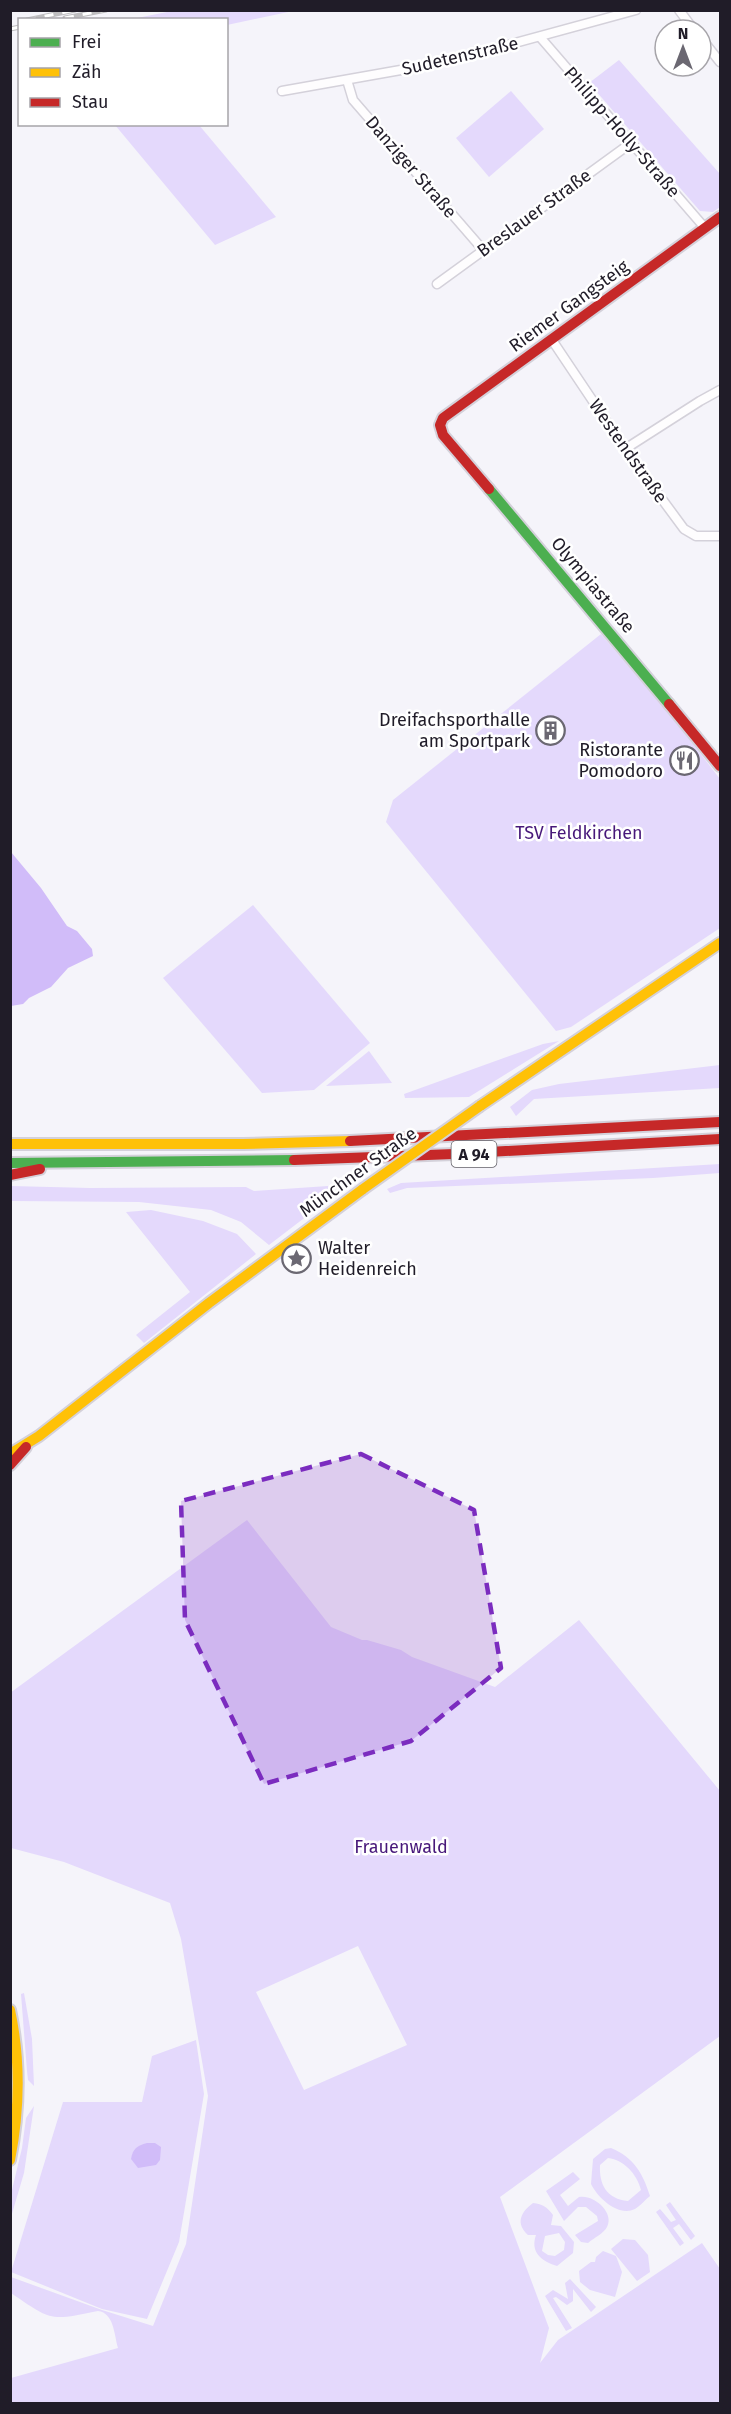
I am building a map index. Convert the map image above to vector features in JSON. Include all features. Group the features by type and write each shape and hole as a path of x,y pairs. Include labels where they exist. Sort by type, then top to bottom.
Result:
{"main road":[{"name":"Riemer Gangsteig","path":"440,425 443,418 720,216"},
{"name":"Olympiastraße","path":"440,425 443,435 598,616 720,766"},
{"name":"Münchner Straße","path":"10,1454 27,1445 235,1283 363,1189 720,942"},
{"name":"A 94","path":"10,1144 231,1144 378,1140 720,1122"},
{"name":"A 94","path":"10,1164 363,1159 546,1151 720,1139"},
{"path":"10,1175 56,1164"},
{"name":"Münchner Straße","path":"10,1465 27,1445"},
{"path":"10,2160 17,2125 18,2083 11,2013"}],"street":[{"name":"Sudetenstraße","path":"282,91 435,62 540,37 636,10"},
{"name":"Philipp-Holly-Straße","path":"540,37 705,228"},
{"name":"Danziger Straße","path":"346,80 353,100 484,250"},
{"name":"Breslauer Straße","path":"438,284 631,142"},
{"name":"Westendstraße","path":"552,339 625,449 684,529 696,537 720,536"},
{"path":"625,449 720,390"}],"highlighted area":[{"path":"361,1454 474,1510 501,1668 411,1741 264,1784 185,1620 181,1501"}],"green space":[{"path":"172,10 293,11 228,25 228,18 137,18"},
{"path":"619,60 720,174 720,207 713,212 700,211 589,83"},
{"path":"511,91 544,129 489,177 456,138"},
{"path":"116,126 200,126 276,217 215,245"},
{"name":"TSV Feldkirchen","path":"601,634 673,718 720,779 720,928 571,1027 556,1031 386,822 393,800"},
{"path":"253,905 370,1043 314,1090 262,1093 163,978"},
{"path":"559,1041 469,1097 405,1098 404,1094 543,1044"},
{"path":"369,1051 392,1083 326,1086"},
{"path":"720,1065 720,1088 534,1099 516,1116 510,1107 532,1090 559,1084"},
{"path":"720,1164 720,1173 407,1188 390,1193 387,1189 401,1183"},
{"path":"11,1186 246,1187 254,1191 328,1186 333,1196 269,1245 241,1222 211,1210 139,1202 11,1201"},
{"path":"151,1210 203,1221 237,1234 256,1254 144,1343 136,1335 190,1292 126,1212"},
{"name":"Frauenwald","path":"247,1520 331,1627 362,1640 401,1650 412,1657 495,1687 579,1620 720,1791 720,2036 500,2197 549,2328 540,2363 558,2340 702,2243 720,2269 720,2403 11,2403 11,2378 118,2348 113,2325 103,2313 98,2311 60,2317 44,2314 11,2293 11,2277 153,2326 186,2244 208,2096 181,1939 170,1903 64,1862 11,1848 10,1693","holes":["358,1946 407,2045 304,2090 256,1992"]},
{"path":"24,1993 32,2039 34,2086 28,2080 27,2071 21,1994"},
{"path":"196,2040 204,2094 179,2242 147,2319 102,2309 11,2272 63,2102 142,2102 152,2056"},
{"path":"34,2106 24,2173 11,2217 11,2194 22,2148 26,2118"},
{"path":"611,2148 625,2156 644,2180 650,2196 635,2209 622,2210 609,2205 598,2195 591,2184 593,2159 605,2149","holes":["608,2158 614,2159 629,2169 639,2184 641,2190 628,2201 610,2194 603,2185 600,2165"]},
{"path":"573,2172 580,2179 560,2195 568,2206 579,2197 590,2198 601,2205 608,2216 606,2229 588,2243 581,2242 575,2235 598,2221 597,2216 586,2207 578,2207 564,2221 546,2191"},
{"path":"670,2202 695,2236 691,2240 679,2224 673,2228 684,2243 680,2246 656,2212 660,2209 671,2222 676,2220 666,2205"},
{"path":"533,2203 547,2208 553,2215 551,2225 561,2226 574,2242 573,2253 557,2266 538,2255 534,2246 536,2235 528,2235 524,2231 521,2218","holes":["559,2233 565,2242 564,2250 555,2256 542,2251 545,2236"]},
{"path":"623,2239 635,2240 648,2255 650,2272 637,2281 611,2249"},
{"path":"603,2251 616,2256 622,2272 615,2297 590,2290 580,2282 579,2271 591,2262 595,2262 596,2257"},
{"path":"570,2279 596,2307 591,2312 573,2289 573,2301 567,2305 556,2297 553,2298 572,2328 566,2331 545,2296 553,2290 568,2299 565,2283"}],"shaded area":[{"path":"11,852 41,888 67,926 77,931 92,949 93,956 68,968 51,987 29,998 23,1004 11,1006"},
{"path":"147,2143 155,2143 161,2147 160,2160 156,2165 138,2168 131,2159 133,2152"}],"railway":[{"path":"37,18 75,10"},
{"path":"65,18 106,10"},
{"path":"10,29 18,27"}],"traffic: fast":[{"path":"489,489 669,704"},
{"path":"10,1163 294,1160"}],"traffic: slow":[{"path":"480,1106 720,943"},
{"path":"363,1189 480,1106"},
{"path":"10,1144 243,1144 350,1141"},
{"path":"10,1454 39,1436 209,1303 363,1189"},
{"path":"10,2010 14,2029 18,2085 16,2122 10,2160"}],"traffic: jam":[{"path":"489,489 443,435 440,425 443,418 720,217"},
{"path":"669,704 720,766"},
{"path":"350,1141 720,1122"},
{"path":"294,1160 454,1154 720,1139"},
{"path":"10,1175 40,1169"},
{"path":"10,1465 26,1447"}],"place":[{"name":"Dreifachsporthalle am Sportpark","path":"551,730"},
{"name":"Ristorante Pomodoro","path":"684,760"},
{"name":"Walter Heidenreich","path":"297,1258"}]}
